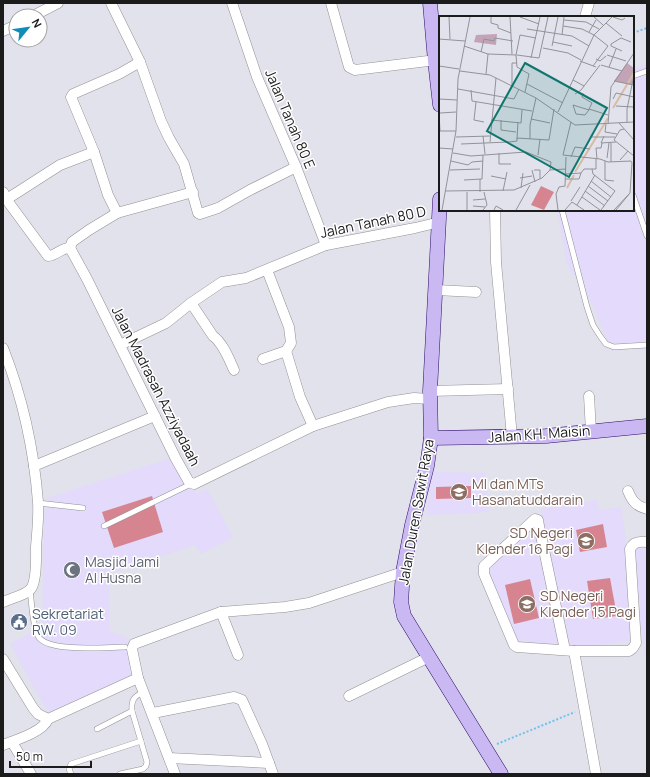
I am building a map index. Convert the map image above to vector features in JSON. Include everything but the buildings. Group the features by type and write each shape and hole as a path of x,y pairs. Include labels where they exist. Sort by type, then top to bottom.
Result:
{"street":[{"path":"48,8 58,3"},
{"path":"111,3 140,62 161,121 184,164 198,212 200,214 218,208 296,167"},
{"name":"Jalan Tanah 80 E","path":"232,3 257,77 296,167 326,245"},
{"path":"331,3 349,67 352,69 355,70 435,61"},
{"path":"430,3 439,96"},
{"path":"585,16 589,3"},
{"path":"117,214 108,195 94,152 72,100 72,96 119,74 140,62"},
{"path":"94,152 60,166 5,200 48,256 52,256 67,248 70,248 72,242 89,230 117,214 193,192"},
{"name":"Jalan Duren Sawit Raya","path":"440,211 430,395 431,438 427,466 412,525 401,602 404,616 501,774"},
{"path":"496,211 496,262 512,437"},
{"name":"Jalan Tanah 80 D","path":"120,345 166,323 191,303 222,282 246,278 326,245 440,222"},
{"name":"Jalan Madrasah Azziyadaah","path":"70,248 191,484 194,484 313,426 388,402 430,395 508,389"},
{"path":"268,270 289,326 290,343 286,351 300,396 313,426"},
{"path":"436,290 476,292"},
{"path":"191,303 212,336 216,339 226,354 234,370"},
{"path":"3,348 10,365 28,430 38,503 33,586 30,590 3,602"},
{"path":"263,359 286,351"},
{"path":"589,396 591,431"},
{"path":"34,466 155,416"},
{"name":"Jalan KH. Maisin","path":"431,438 546,436 647,426"},
{"path":"628,491 631,500 635,504 647,509"},
{"path":"596,774 585,708 570,651 538,520 535,519 484,566 484,574 514,645 517,647 570,651 629,651 636,643 630,549 635,543 640,541 647,542"},
{"path":"175,774 153,713 141,685 132,649 129,645 221,612 285,607 403,582"},
{"path":"221,612 238,655"},
{"path":"349,696 428,657"},
{"path":"3,659 38,714 48,719"},
{"path":"31,774 8,743 39,730 46,724 48,719 141,685"},
{"path":"153,713 234,697 242,700 262,744 273,774"},
{"path":"169,758 269,763"}],"lane":[{"path":"634,76 647,72"},
{"path":"634,198 647,236"},
{"path":"562,211 593,325 606,344 614,347 647,345"},
{"path":"104,526 191,484"},
{"path":"38,503 83,508"},
{"path":"30,590 35,627 38,637 43,642 73,648 129,645"},
{"path":"120,774 143,769 147,762 132,711 131,701 141,685"},
{"path":"97,728 132,711"},
{"path":"72,774 69,769 71,764 141,741"}],"path":[{"path":"634,33 647,28"},
{"path":"500,743 585,708"}],"shaded area":[{"path":"647,64 647,349 611,351 594,307 567,264 557,211 634,211 634,69"},
{"path":"177,456 196,494 207,489 233,537 201,554 195,545 109,574 109,631 132,640 135,677 56,714 50,712 45,707 10,644 42,627 45,499"},
{"name":"MI dan MTs Hasanatuddarain","path":"433,472 486,473 489,512 426,515"},
{"path":"471,486 471,498 436,499 436,487"},
{"path":"152,496 163,532 114,548 102,512"},
{"path":"597,500 599,510 621,507 640,639 567,650 540,509"},
{"name":"SD Negeri Klender 15 Pagi","path":"539,517 565,648 511,644 484,564"},
{"path":"603,524 607,547 580,552 576,530"},
{"path":"629,538 647,541 647,670"},
{"path":"610,578 617,616 593,619 587,581"},
{"path":"530,579 539,618 514,624 505,585"}],"place":[{"name":"MI dan MTs Hasanatuddarain","path":"459,492"},
{"name":"SD Negeri Klender 16 Pagi","path":"586,541"},
{"name":"Masjid Jami Al Husna","path":"72,570"},
{"name":"SD Negeri Klender 15 Pagi","path":"527,604"},
{"name":"Sekretariat RW. 09","path":"19,622"}]}
